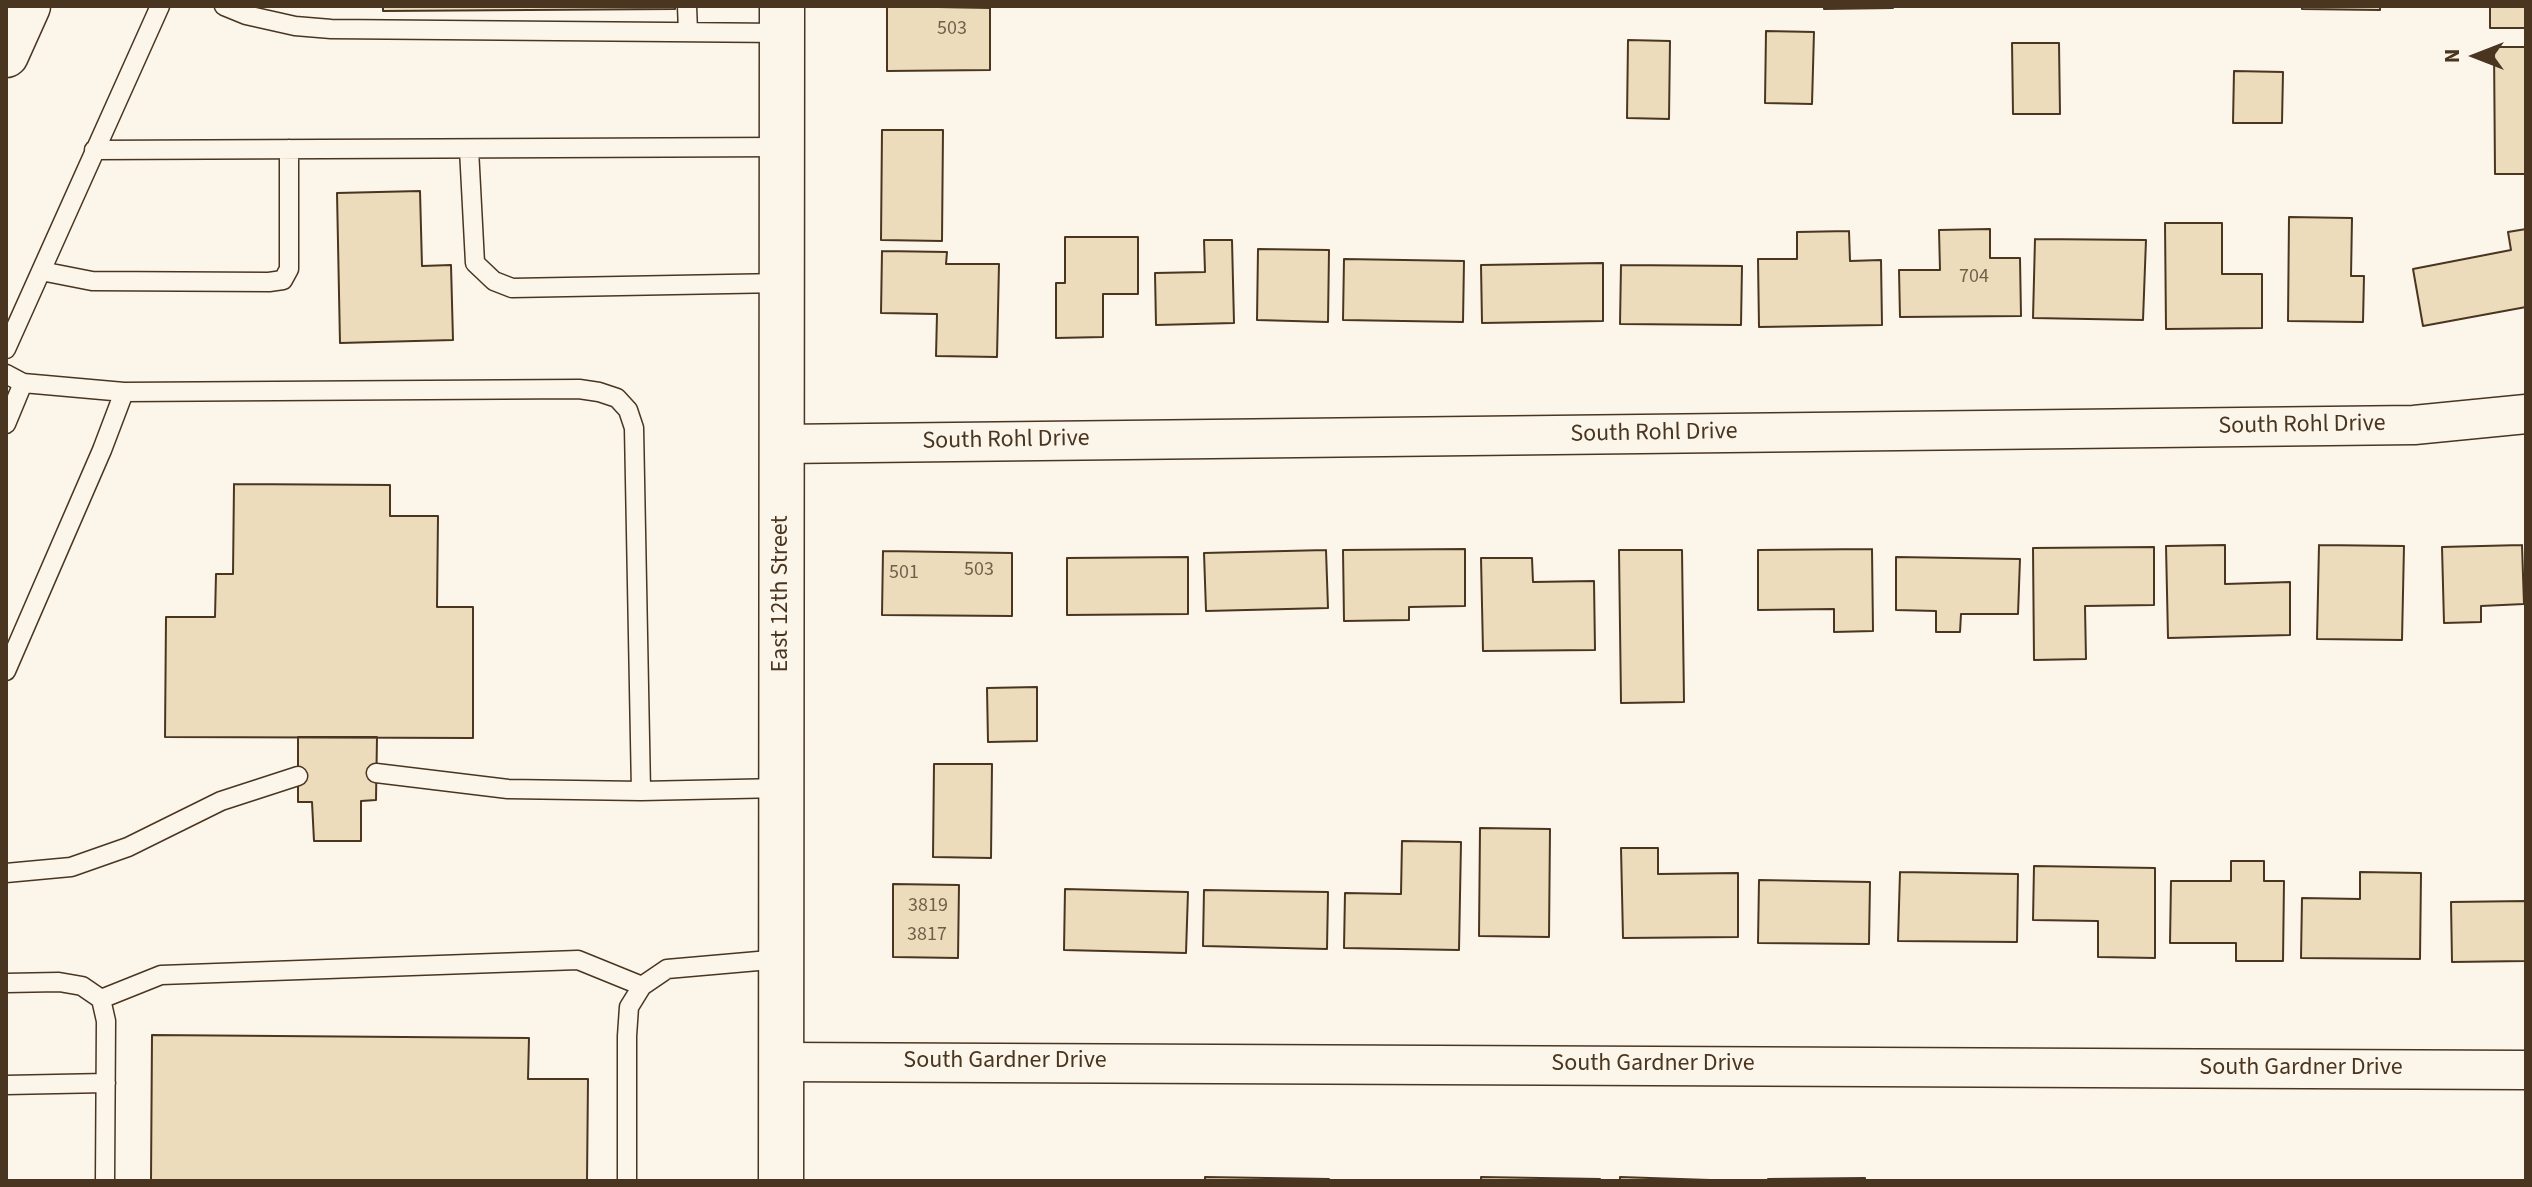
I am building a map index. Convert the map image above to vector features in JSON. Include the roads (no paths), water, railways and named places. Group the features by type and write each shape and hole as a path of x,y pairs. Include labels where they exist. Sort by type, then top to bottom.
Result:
{"street":[{"path":"6,55 28,6"},
{"name":"East 12th Street","path":"781,1181 782,20"},
{"name":"South Rohl Drive","path":"782,444 2414,425 2526,414"},
{"name":"South Gardner Drive","path":"780,1062 2526,1070"}],"lane":[{"path":"6,349 160,6"},
{"path":"224,6 246,15 295,26 331,29 688,32 782,20"},
{"path":"687,6 688,32"},
{"path":"94,150 782,147"},
{"path":"41,271 92,281 283,280 289,269 289,149"},
{"path":"469,149 475,263 494,281 512,288 782,283"},
{"path":"6,374 23,383 124,392 579,389 617,398 628,410 634,428 641,791"},
{"path":"6,424 23,383"},
{"path":"6,671 124,392"},
{"path":"376,773 508,789 641,791 782,788"},
{"path":"6,873 71,867 128,847 221,801 298,776"},
{"path":"627,1181 629,1007 642,986 667,969 781,959"},
{"path":"101,999 161,975 578,960 642,986"},
{"path":"6,983 59,982 82,986 101,999 106,1021 105,1181"},
{"path":"6,1085 106,1083"}]}
